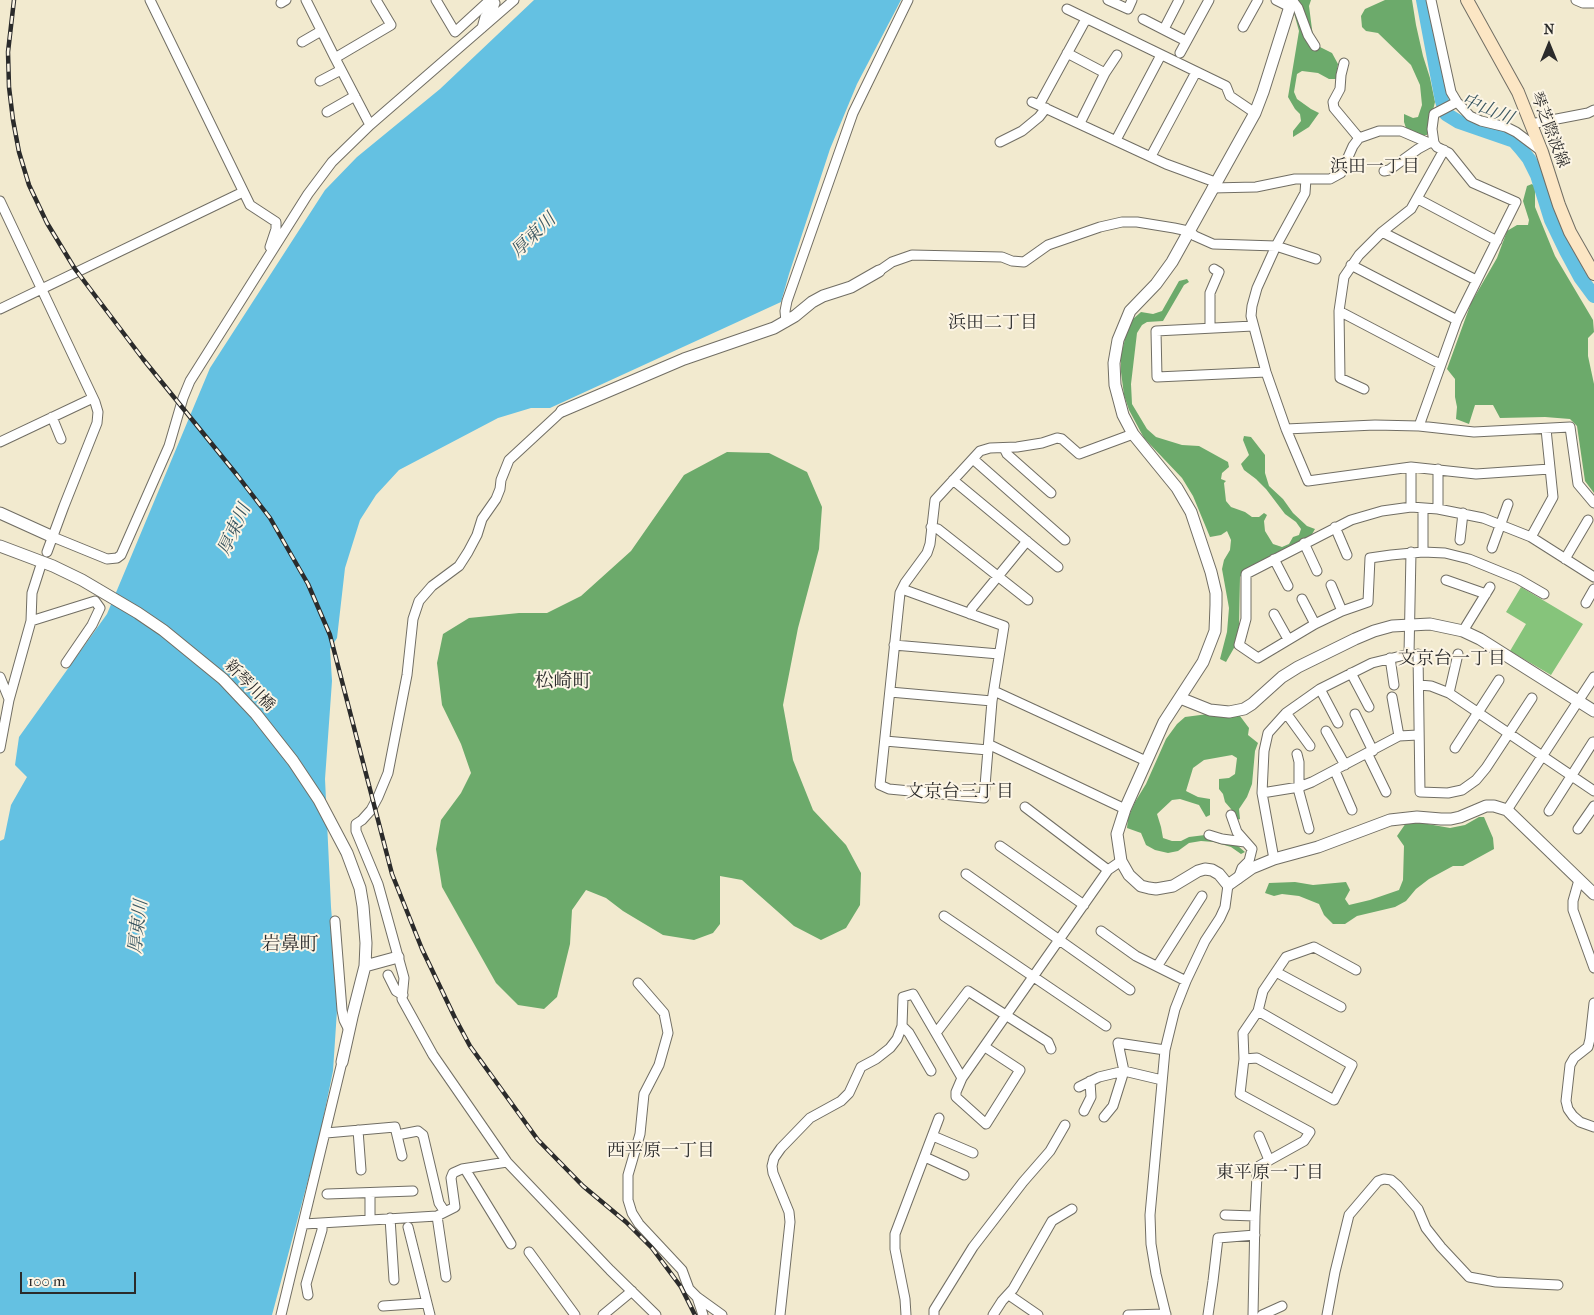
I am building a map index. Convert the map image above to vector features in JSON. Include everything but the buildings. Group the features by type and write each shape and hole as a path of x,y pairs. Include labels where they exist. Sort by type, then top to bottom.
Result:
{"main road":[{"name":"琴芝際波線","path":"1467,0 1518,92 1542,152 1570,232 1593,272"}],"street":[{"path":"150,0 250,205 276,222 276,229 269,249 270,254"},
{"path":"306,0 334,58 370,125"},
{"path":"334,58 391,25 376,0"},
{"path":"436,0 454,32 492,0 495,2 494,8 485,17 482,29"},
{"path":"0,513 107,559 112,560 121,555 169,446 190,381 320,176 370,125 514,0"},
{"path":"786,322 785,311 787,301 852,113 908,0"},
{"path":"1108,0 1128,9 1132,0"},
{"path":"1164,29 1179,0"},
{"path":"1180,53 1209,0"},
{"path":"1243,27 1258,0"},
{"path":"1276,0 1291,3 1298,8 1308,35 1315,46"},
{"path":"1431,0 1453,103 1470,116 1516,132 1542,152"},
{"path":"1576,0 1584,3 1594,3"},
{"path":"1233,882 1212,870 1204,869 1173,886 1156,889 1149,888 1141,886 1129,876 1121,861 1118,834 1125,810 1164,722 1197,674 1211,646 1215,631 1216,593 1191,512 1177,488 1133,434 1123,415 1115,385 1114,363 1118,340 1130,311 1166,271 1255,113 1291,3"},
{"path":"1067,9 1226,86 1230,96 1255,113"},
{"path":"1000,142 1022,131 1039,117 1039,105 1086,19"},
{"path":"1143,19 1186,41"},
{"path":"302,42 321,31"},
{"path":"1067,53 1105,73"},
{"path":"1080,123 1105,73 1117,55"},
{"path":"1116,140 1160,55"},
{"path":"1344,63 1340,89 1334,102 1334,108 1359,138"},
{"path":"320,82 341,70"},
{"path":"1151,156 1196,72"},
{"path":"327,112 355,96"},
{"path":"1431,143 1434,114 1453,103"},
{"path":"1039,105 1214,185 1256,187 1282,181 1326,179 1340,175 1353,146 1359,138 1370,133 1394,130 1431,143 1450,153 1473,183 1516,202 1457,320 1440,364 1420,426"},
{"path":"1531,124 1588,113 1594,110"},
{"path":"1384,171 1389,170 1418,149 1431,143"},
{"path":"1364,388 1340,378 1339,311 1344,277 1358,255 1382,232 1411,209 1444,150"},
{"path":"1306,179 1305,193 1276,246 1254,297 1251,316 1266,372 1286,429 1308,481 1411,467 1476,474 1550,469"},
{"path":"0,309 243,192"},
{"path":"1418,199 1497,241"},
{"path":"0,201 98,412 97,423 47,552"},
{"path":"656,1315 507,1162 433,1055 402,999 404,978 378,884 356,831 356,824 371,810 388,773 407,675 415,609 425,594 459,566 468,552 477,535 482,518 496,499 509,460 562,411 678,361 774,328 786,322 817,299 851,287 892,262 912,255 1002,257 1012,261 1024,262 1048,245 1100,227 1122,222 1137,222 1188,231 1214,244 1276,246 1316,259"},
{"path":"1382,232 1476,280"},
{"path":"1352,265 1457,320"},
{"path":"1210,328 1210,293 1219,272 1214,269"},
{"path":"1339,311 1440,364"},
{"path":"1253,326 1156,331 1157,376 1266,372"},
{"path":"0,442 93,398"},
{"path":"52,417 62,438"},
{"path":"1286,429 1367,425 1420,426 1474,432 1570,427 1578,484 1594,503"},
{"path":"1531,538 1553,496 1546,429"},
{"path":"902,589 1004,626 992,702 984,798 889,789 880,785 894,645 902,589 927,553 930,544 935,500 980,451 990,448 1042,443 1057,438 1079,454 1133,434"},
{"path":"1004,448 1007,454 1051,492"},
{"path":"973,458 1065,540"},
{"path":"1411,467 1411,507"},
{"path":"1438,469 1438,509"},
{"path":"953,480 1058,567"},
{"path":"1492,548 1508,504"},
{"path":"1544,594 1518,579 1469,559 1445,553 1411,552 1370,558 1368,602 1342,611 1315,624 1258,658 1239,645 1246,619 1246,574 1335,527 1382,511 1411,507 1438,509 1463,513 1500,524 1531,538 1594,577"},
{"path":"1423,508 1423,552"},
{"path":"1460,540 1463,513"},
{"path":"1565,559 1588,520"},
{"path":"931,527 938,529 1028,600"},
{"path":"1335,527 1347,555"},
{"path":"970,614 972,608 1027,541"},
{"path":"1304,543 1317,571"},
{"name":"新琴川橋","path":"0,546 53,566 104,592 187,648 230,686 256,714 319,800 347,853 360,888 365,923 364,966 342,1062"},
{"path":"1274,859 1262,793 1264,751 1268,733 1286,713 1320,689 1372,662 1409,654 1411,552"},
{"path":"1274,559 1288,586"},
{"path":"0,748 10,700 31,621 32,593 40,568"},
{"path":"1446,580 1488,591 1463,631"},
{"path":"1331,584 1342,611"},
{"path":"1586,603 1594,589"},
{"path":"1302,599 1315,624"},
{"path":"31,621 95,602 100,608 92,625 66,664"},
{"path":"1274,614 1288,639"},
{"path":"1180,698 1210,710 1229,712 1244,709 1282,677 1329,650 1374,631 1410,624 1438,625 1463,631 1494,646 1594,711"},
{"path":"894,645 999,654"},
{"path":"1418,654 1420,792 1448,793 1462,790 1476,780 1510,733 1532,698"},
{"path":"1449,693 1458,654"},
{"path":"1390,658 1394,685"},
{"path":"1351,673 1368,707"},
{"path":"0,677 10,700"},
{"path":"1508,810 1594,677"},
{"path":"1455,748 1499,680"},
{"path":"1419,685 1431,686 1449,693 1594,791"},
{"path":"1320,689 1338,723"},
{"path":"994,691 1146,761"},
{"path":"890,692 992,702"},
{"path":"1392,697 1399,736"},
{"path":"1286,713 1310,746"},
{"path":"1355,714 1386,792"},
{"path":"1326,731 1345,765"},
{"path":"1262,793 1300,788 1399,736 1418,735"},
{"path":"885,741 989,748 1125,810"},
{"path":"1549,811 1593,742"},
{"path":"1296,754 1300,762 1299,792 1309,829"},
{"path":"1335,771 1352,810"},
{"path":"1233,882 1252,868 1274,859 1318,847 1390,820 1417,816 1451,819 1486,806 1494,806 1508,810 1594,894"},
{"path":"1578,830 1594,806"},
{"path":"1026,807 1108,870"},
{"path":"1128,1315 1166,1315 1151,1244 1150,1215 1165,1050 1175,1009 1186,981 1205,941 1220,918 1233,882 1252,855 1252,849 1234,826 1231,815"},
{"path":"1209,835 1245,842"},
{"path":"1000,846 1084,905"},
{"path":"985,1047 1020,1070 986,1124 956,1097 956,1092 962,1078 1108,870 1121,861"},
{"path":"966,874 1130,990"},
{"path":"1579,880 1573,901 1573,910 1594,968"},
{"path":"1158,965 1202,896"},
{"path":"944,916 1106,1026"},
{"path":"334,921 342,1010 348,1030"},
{"path":"1101,931 1136,956 1150,964 1158,965 1186,981"},
{"path":"1253,1315 1256,1176 1259,1166 1304,1142 1310,1132 1240,1094 1244,1059 1243,1033 1258,1011 1263,991 1286,957 1314,947 1356,970"},
{"path":"364,966 398,957"},
{"path":"1276,972 1341,1007"},
{"path":"388,975 396,991 403,995"},
{"path":"638,983 664,1013 668,1033 659,1065 644,1094 640,1134 628,1175 628,1200 632,1213 639,1224 682,1270 689,1289 722,1315"},
{"path":"936,1033 968,991 1048,1042 1051,1049"},
{"path":"780,1315 790,1222 789,1212 772,1166 774,1158 781,1148 810,1118 845,1097 849,1093 861,1067 876,1059 890,1048 902,1026 903,997 913,994 962,1078"},
{"path":"1594,1003 1588,1047 1574,1058 1570,1065 1566,1101 1568,1109 1573,1116 1580,1122 1594,1127"},
{"path":"1244,1059 1256,1058 1334,1100 1352,1065 1258,1011"},
{"path":"902,1026 909,1033 931,1071"},
{"path":"1104,1117 1113,1106 1124,1071 1118,1043 1165,1050"},
{"path":"281,1315 342,1062"},
{"path":"1079,1087 1099,1077 1124,1071 1162,1080"},
{"path":"1084,1111 1091,1097 1090,1081"},
{"path":"906,1315 906,1299 895,1249 895,1234 926,1157 939,1118"},
{"path":"934,1315 934,1310 973,1247 1023,1182 1050,1151 1065,1126"},
{"path":"326,1134 395,1127 402,1156"},
{"path":"358,1130 361,1170"},
{"path":"397,1135 418,1131 423,1135 441,1214 446,1277"},
{"path":"933,1136 973,1153"},
{"path":"1259,1136 1269,1160"},
{"path":"926,1157 964,1175"},
{"path":"304,1224 441,1214 455,1207 451,1178 453,1173 458,1170 507,1162"},
{"path":"465,1169 511,1244"},
{"path":"1327,1315 1335,1272 1349,1216 1378,1181 1384,1179 1391,1180 1398,1186 1418,1209 1426,1228 1469,1277 1496,1282 1558,1285"},
{"path":"327,1194 413,1191"},
{"path":"370,1193 370,1220"},
{"path":"993,1315 1002,1301 1009,1295 1052,1221 1072,1208"},
{"path":"1225,1215 1255,1216"},
{"path":"390,1218 394,1280"},
{"path":"308,1295 306,1284 322,1230 322,1223"},
{"path":"408,1227 430,1315"},
{"path":"1208,1315 1214,1281 1218,1238 1255,1235"},
{"path":"529,1252 575,1315"},
{"path":"603,1315 632,1291"},
{"path":"1009,1295 1038,1315"},
{"path":"697,1297 703,1315"},
{"path":"383,1306 393,1310 427,1304"},
{"path":"1262,1315 1282,1306"}],"green space":[{"path":"1298,0 1311,0 1309,6 1313,37 1320,47 1332,53 1338,64 1336,79 1329,79 1318,73 1302,71 1297,74 1294,92 1297,99 1319,113 1309,127 1293,137 1293,131 1301,121 1300,114 1288,97 1299,31 1294,13 1300,6"},
{"path":"1385,0 1412,0 1416,25 1435,102 1427,135 1419,135 1406,128 1404,122 1404,114 1413,118 1418,117 1422,105 1420,85 1411,65 1378,33 1366,31 1362,27 1361,16 1365,9"},
{"path":"1532,184 1535,187 1535,207 1555,256 1593,320 1594,332 1588,338 1588,356 1594,384 1594,493 1585,481 1577,426 1570,419 1545,417 1500,418 1493,405 1475,405 1469,424 1456,419 1455,379 1447,369 1471,303 1497,258 1507,231 1517,225 1528,225 1529,220 1523,201 1527,186"},
{"path":"1187,279 1189,282 1184,285 1163,321 1147,322 1142,325 1137,333 1131,384 1132,404 1147,429 1156,437 1182,445 1199,446 1228,462 1229,467 1222,473 1221,479 1226,481 1224,483 1226,501 1231,507 1245,512 1252,517 1259,517 1264,513 1267,515 1264,521 1265,531 1273,544 1282,547 1289,544 1293,537 1299,535 1301,529 1296,522 1285,514 1266,489 1244,470 1241,464 1249,455 1243,440 1244,436 1251,437 1265,455 1265,473 1269,486 1283,499 1293,513 1307,526 1315,529 1311,536 1246,569 1240,577 1239,626 1234,648 1226,662 1220,659 1227,632 1229,608 1222,569 1224,560 1230,550 1231,540 1227,531 1221,535 1210,537 1193,496 1182,478 1144,438 1129,410 1124,395 1121,372 1121,355 1126,335 1133,319 1141,312 1153,314 1162,311 1179,281"},
{"path":"727,452 769,453 807,472 822,507 819,549 798,628 783,705 793,760 813,810 846,845 861,873 860,905 846,928 821,940 794,926 742,880 720,876 720,924 713,933 694,940 663,935 623,911 606,898 586,890 572,910 570,944 557,997 544,1009 518,1005 496,983 442,887 436,849 441,820 461,793 471,773 461,744 442,705 437,663 443,634 469,618 519,613 547,613 581,596 631,551 684,475"},
{"path":"1521,587 1583,624 1551,675 1510,651 1526,624 1506,612"},
{"path":"1208,714 1240,716 1249,728 1248,735 1258,743 1255,751 1252,784 1247,797 1239,809 1240,819 1237,820 1219,789 1219,779 1229,778 1235,774 1237,758 1232,755 1204,760 1193,768 1186,791 1198,797 1210,799 1210,815 1206,817 1199,805 1180,799 1172,800 1157,814 1163,838 1181,841 1189,837 1205,835 1238,846 1245,852 1241,854 1231,847 1214,842 1201,841 1189,843 1178,851 1168,853 1155,850 1146,845 1141,833 1127,828 1128,818 1166,739 1177,724 1185,717"},
{"path":"1479,817 1484,817 1493,838 1494,849 1463,866 1453,866 1429,879 1416,889 1406,901 1395,907 1357,916 1345,924 1333,924 1324,915 1319,904 1299,896 1282,894 1274,896 1265,893 1269,883 1295,882 1313,885 1346,882 1350,890 1345,899 1349,905 1399,890 1403,880 1404,846 1397,836 1406,823 1422,823 1450,828 1465,825"}],"water":[{"name":"厚東川","path":"534,0 901,0 857,84 830,149 781,302 550,408 531,408 498,418 399,470 376,495 360,520 345,568 337,638 330,649 332,681 325,779 331,907 338,995 333,1071 319,1139 272,1315 0,1315 0,841 4,839 11,805 27,777 15,765 19,737 107,614 210,368 325,190 357,157 440,89"}],"waterway":[{"name":"中山川","path":"1423,0 1446,114 1459,122 1514,141 1521,149 1529,159 1537,175 1551,220 1566,251 1580,277 1594,296"}],"railway":[{"path":"14,0 8,52 9,87 19,152 29,185 47,223 75,269 143,359 270,518 308,584 330,635 392,874 422,949 455,1018 470,1046 538,1140 583,1186 626,1222 652,1248 681,1287 695,1315"}],"district":[{"name":"浜田一丁目","path":"1375,168"},
{"name":"浜田二丁目","path":"993,324"},
{"name":"文京台一丁目","path":"1452,660"},
{"name":"松崎町","path":"563,682"},
{"name":"文京台三丁目","path":"960,793"},
{"name":"岩鼻町","path":"290,945"},
{"name":"西平原一丁目","path":"661,1152"},
{"name":"東平原一丁目","path":"1270,1174"}]}
